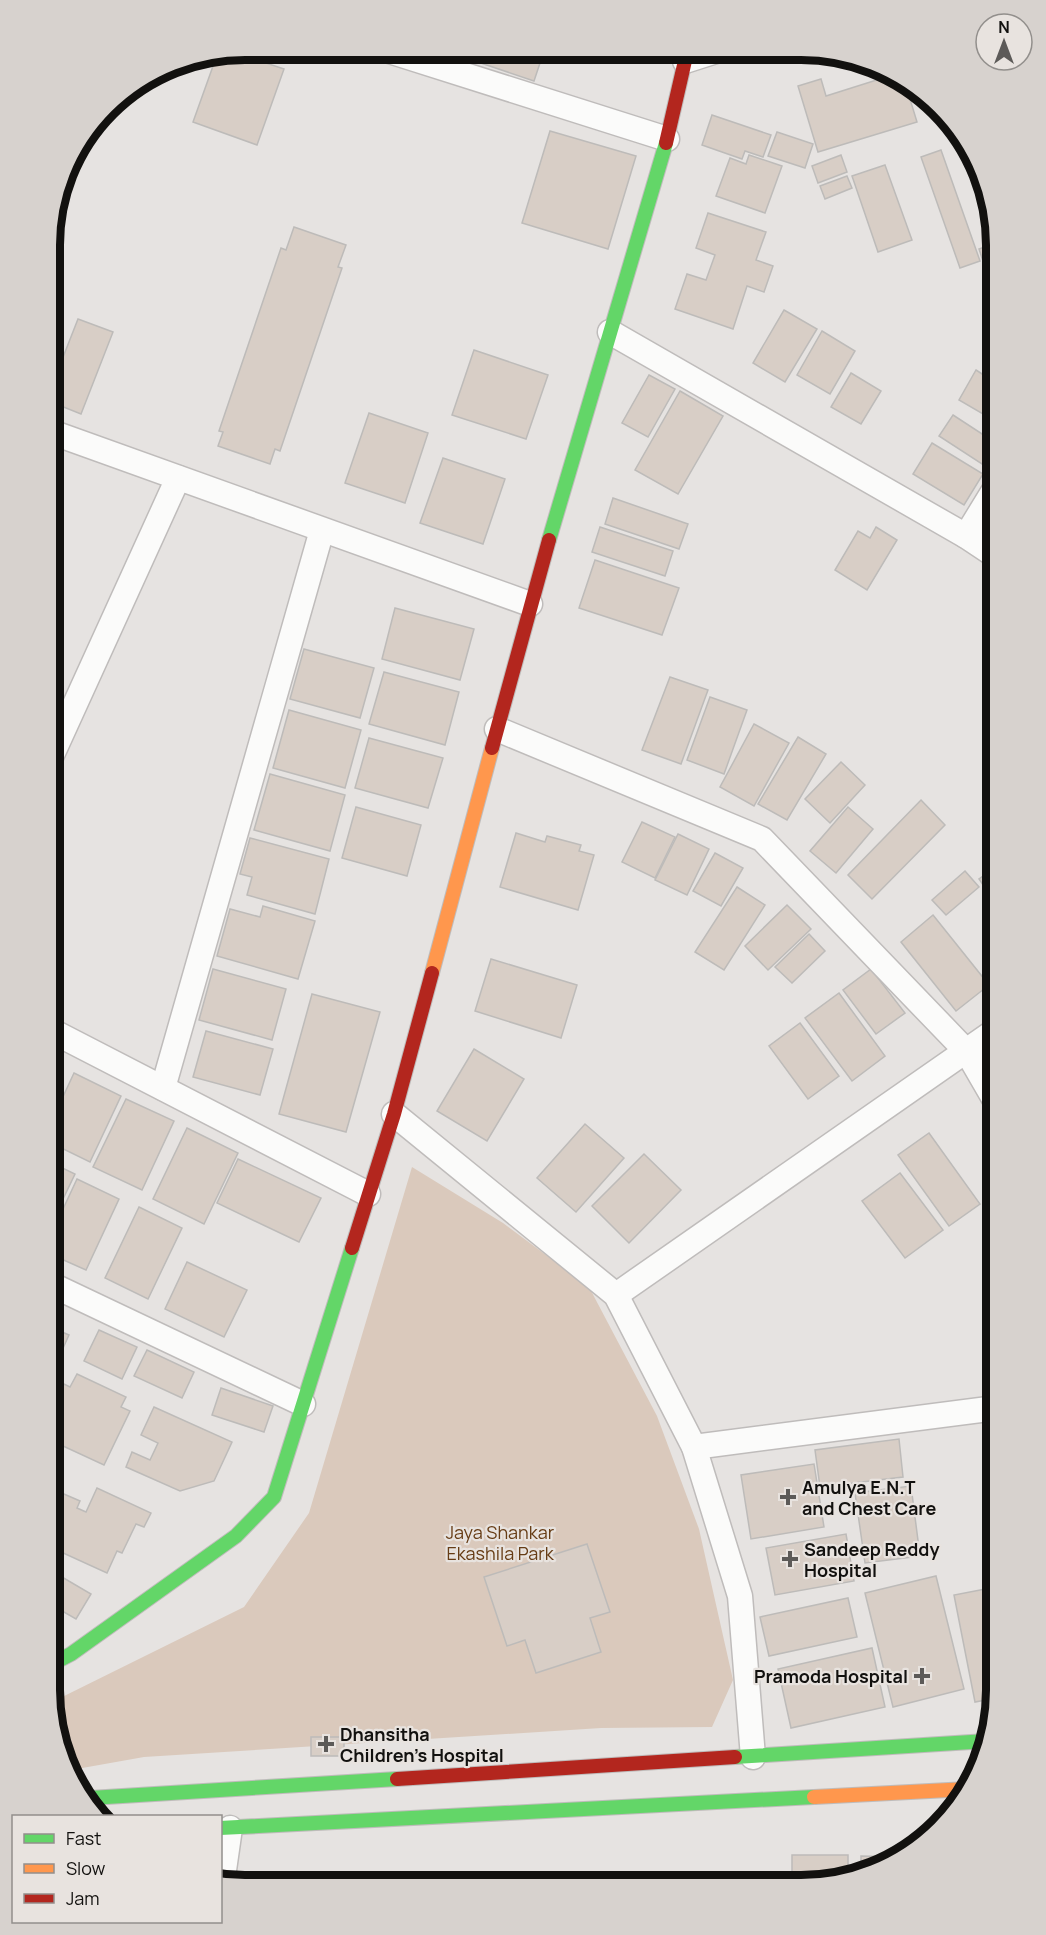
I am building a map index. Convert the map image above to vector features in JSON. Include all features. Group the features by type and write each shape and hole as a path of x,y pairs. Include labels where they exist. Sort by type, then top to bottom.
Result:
{"street":[{"path":"418,60 667,139"},
{"path":"60,1660 236,1536 274,1497 394,1114 530,604 667,139 685,60"},
{"path":"610,332 986,549"},
{"path":"60,435 530,604"},
{"path":"60,737 178,478"},
{"path":"966,536 986,503"},
{"path":"163,1088 322,530"},
{"path":"497,729 762,839 967,1052 986,1085"},
{"path":"60,1035 369,1194"},
{"path":"616,1295 986,1038"},
{"path":"394,1114 616,1295 694,1447 740,1596 753,1757"},
{"path":"60,1289 303,1404"},
{"path":"694,1447 986,1409"},
{"path":"95,1798 979,1742"},
{"path":"223,1873 225,1828 956,1790"}],"green space":[{"name":"Jaya Shankar Ekashila Park","path":"412,1167 503,1223 589,1287 657,1416 699,1529 733,1680 712,1727 601,1728 144,1757 78,1769 64,1726 61,1698 244,1607 309,1513"}],"building":[{"path":"257,60 284,69 257,145 193,122 214,63"},
{"path":"472,60 541,60 534,81"},
{"path":"882,78 909,95 917,122 818,152 798,86 821,79 826,96"},
{"path":"712,115 771,135 763,157 745,151 742,159 702,145"},
{"path":"550,131 636,156 608,249 522,223"},
{"path":"777,132 813,144 805,168 768,156"},
{"path":"941,150 980,261 960,268 921,157"},
{"path":"749,155 782,166 765,213 716,196 730,158 746,164"},
{"path":"841,155 847,172 818,183 812,166"},
{"path":"885,165 912,240 878,252 852,176"},
{"path":"847,176 852,188 825,199 820,186"},
{"path":"708,213 766,232 756,260 773,266 764,292 747,286 733,329 675,309 687,274 706,280 715,255 696,248"},
{"path":"294,227 346,245 338,267 342,268 280,451 275,449 270,464 218,446 223,432 219,431 281,248 286,250"},
{"path":"986,247 986,270 979,249"},
{"path":"784,310 817,329 785,382 753,363"},
{"path":"78,319 113,332 81,414 60,406 60,365"},
{"path":"822,331 855,351 830,394 797,375"},
{"path":"474,350 548,375 526,439 452,415"},
{"path":"976,370 986,376 986,416 959,400"},
{"path":"851,373 881,391 861,424 831,407"},
{"path":"649,375 675,389 648,437 622,423"},
{"path":"680,391 723,416 678,494 635,470"},
{"path":"369,413 428,433 405,503 345,483"},
{"path":"953,415 986,436 986,458 982,464 939,436"},
{"path":"932,443 983,474 964,505 913,474"},
{"path":"443,458 505,479 483,544 420,523"},
{"path":"613,498 688,524 679,549 605,524"},
{"path":"600,527 673,551 665,576 592,552"},
{"path":"876,527 897,540 867,590 835,570 858,531 870,538"},
{"path":"595,560 679,588 662,635 579,608"},
{"path":"395,608 474,629 460,680 382,659"},
{"path":"304,649 374,668 360,718 290,699"},
{"path":"384,672 459,692 445,745 369,724"},
{"path":"670,677 708,690 681,764 642,750"},
{"path":"710,697 747,710 724,774 687,760"},
{"path":"289,710 361,730 345,788 273,768"},
{"path":"754,724 789,743 754,806 720,787"},
{"path":"798,737 826,754 787,820 758,804"},
{"path":"369,738 443,758 428,808 355,788"},
{"path":"841,762 865,785 830,823 805,799"},
{"path":"270,774 345,795 330,851 254,830"},
{"path":"921,800 945,825 872,899 848,875"},
{"path":"356,807 421,825 407,876 342,858"},
{"path":"848,807 873,829 836,873 810,851"},
{"path":"642,822 675,837 655,878 622,862"},
{"path":"516,833 545,842 547,836 581,845 579,851 594,855 578,910 500,887"},
{"path":"678,834 709,849 687,895 655,880"},
{"path":"250,838 329,859 315,914 247,895 252,877 240,874"},
{"path":"715,853 743,868 721,906 693,891"},
{"path":"965,871 979,887 946,915 932,900"},
{"path":"986,874 986,889 979,879"},
{"path":"737,887 765,905 724,970 695,952"},
{"path":"787,905 811,929 768,970 745,946"},
{"path":"263,906 315,921 298,979 217,956 230,909 260,917"},
{"path":"933,915 986,981 986,987 956,1011 901,942"},
{"path":"809,934 825,951 792,983 775,967"},
{"path":"491,959 577,985 561,1038 475,1011"},
{"path":"213,969 286,989 272,1040 199,1020"},
{"path":"871,969 905,1013 876,1034 843,990"},
{"path":"839,993 885,1056 852,1081 805,1018"},
{"path":"312,994 380,1012 346,1132 279,1114"},
{"path":"800,1023 839,1076 808,1099 769,1046"},
{"path":"206,1031 273,1049 260,1095 193,1077"},
{"path":"474,1049 524,1079 487,1141 437,1111"},
{"path":"74,1073 121,1096 90,1162 60,1147 60,1103"},
{"path":"126,1099 174,1121 142,1190 93,1167"},
{"path":"585,1124 624,1158 576,1212 537,1178"},
{"path":"187,1128 238,1153 204,1224 153,1199"},
{"path":"929,1133 980,1204 949,1226 898,1155"},
{"path":"644,1154 681,1190 629,1243 592,1206"},
{"path":"238,1159 321,1198 299,1242 217,1203"},
{"path":"60,1167 75,1174 60,1205"},
{"path":"900,1173 943,1230 905,1258 862,1201"},
{"path":"77,1179 119,1199 86,1270 60,1258 60,1216"},
{"path":"139,1207 182,1228 148,1299 105,1278"},
{"path":"187,1262 247,1290 224,1337 165,1309"},
{"path":"99,1330 137,1347 122,1379 84,1361"},
{"path":"60,1331 69,1335 60,1355"},
{"path":"147,1350 194,1372 182,1398 134,1376"},
{"path":"77,1374 126,1397 121,1407 130,1411 104,1465 60,1445 60,1393 64,1384 70,1387"},
{"path":"221,1388 273,1406 264,1432 212,1415"},
{"path":"154,1407 232,1442 214,1481 180,1491 126,1467 132,1452 150,1460 158,1443 141,1435"},
{"path":"899,1439 903,1477 820,1487 815,1450"},
{"path":"814,1464 824,1527 751,1539 741,1475"},
{"path":"911,1486 920,1556 865,1563 855,1493"},
{"path":"97,1488 151,1513 144,1527 136,1524 122,1553 117,1551 107,1573 60,1552 60,1492 80,1501 77,1508 86,1512"},
{"path":"846,1534 854,1581 775,1595 766,1548"},
{"path":"587,1544 610,1612 590,1618 601,1652 536,1673 525,1640 507,1646 484,1577"},
{"path":"60,1576 91,1594 76,1619 60,1610"},
{"path":"936,1576 964,1689 893,1707 865,1593"},
{"path":"986,1589 986,1700 975,1702 954,1595"},
{"path":"848,1598 857,1637 769,1656 760,1617"},
{"path":"872,1648 885,1707 791,1728 778,1669"},
{"path":"311,1737 344,1737 344,1756 311,1756"},
{"path":"792,1855 848,1855 848,1868 813,1875 792,1875"},
{"path":"861,1856 881,1857 872,1861 861,1865"}],"traffic: fast":[{"path":"549,540 666,143"},
{"path":"60,1660 236,1536 274,1497 352,1248"},
{"path":"735,1757 979,1742"},
{"path":"95,1798 397,1779"},
{"path":"222,1828 814,1797"}],"traffic: slow":[{"path":"432,973 492,748"},
{"path":"814,1797 956,1790"}],"traffic: jam":[{"path":"666,143 685,60"},
{"path":"492,748 549,540"},
{"path":"352,1248 394,1114 432,973"},
{"path":"397,1779 735,1757"}],"place":[{"name":"Amulya E.N.T and Chest Care","path":"788,1497"},
{"name":"Sandeep Reddy Hospital","path":"790,1559"},
{"name":"Pramoda Hospital","path":"922,1676"},
{"name":"Dhansitha Children's Hospital","path":"326,1744"}]}
